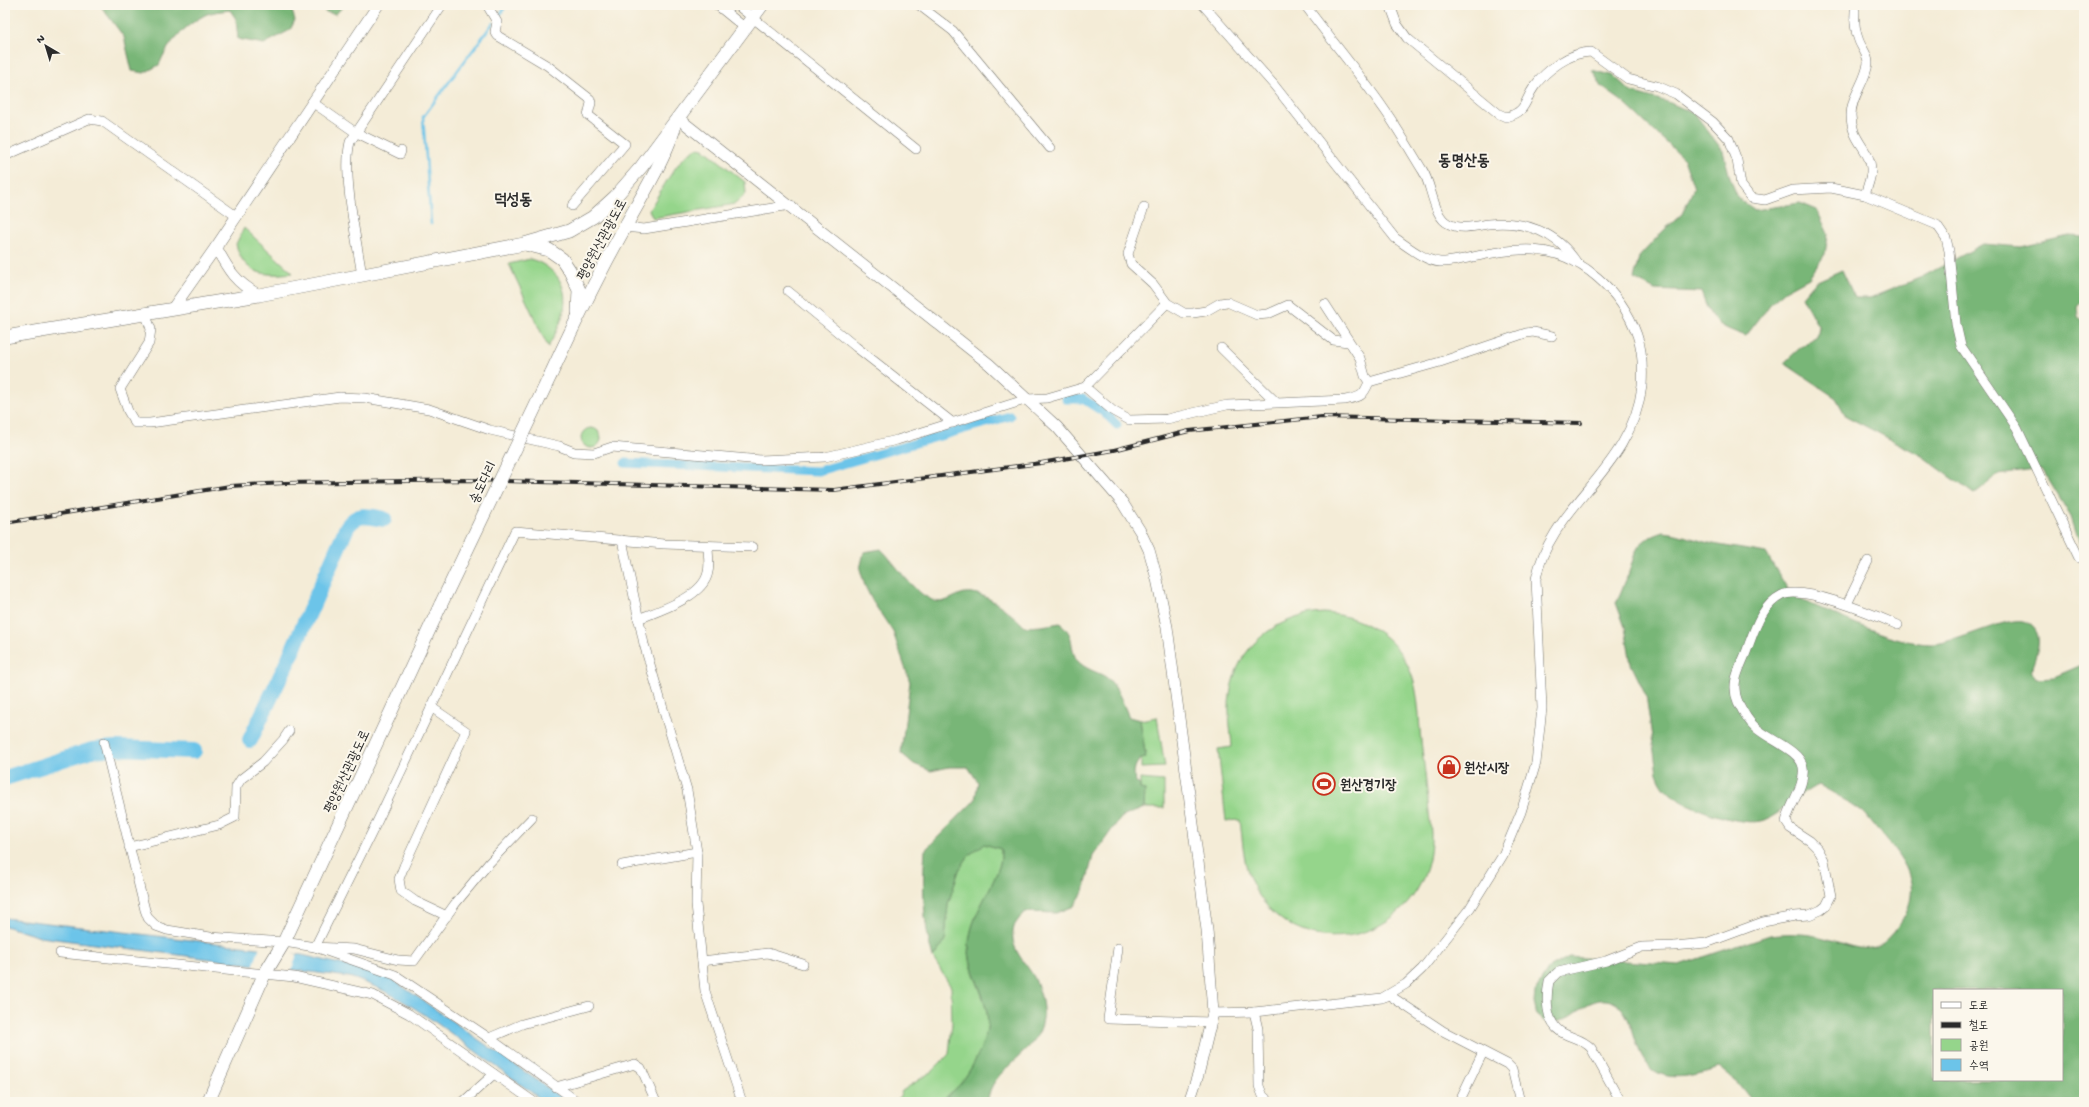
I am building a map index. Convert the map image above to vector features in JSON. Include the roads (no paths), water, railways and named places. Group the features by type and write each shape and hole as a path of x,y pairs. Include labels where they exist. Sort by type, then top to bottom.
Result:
{"highway":[{"path":"5,337 173,308 259,295 362,276 524,244 569,231 593,217 615,197 642,166 762,5"},
{"name":"평양원산관광도로","path":"551,374 578,316 624,227 665,156 678,118"},
{"path":"524,244 549,250 562,259 570,271 579,290 578,316"},
{"name":"송도다리","path":"441,604 551,374"},
{"name":"평양원산관광도로","path":"265,972 281,946 441,604"},
{"path":"208,1102 265,972"}],"main road":[{"path":"173,308 216,247 378,5"},
{"path":"678,118 791,205 989,364 1028,399 1056,427 1122,502 1149,550 1167,627 1207,930 1212,1017 1198,1075 1189,1102"},
{"path":"216,247 229,271 245,287 259,295"}],"street":[{"path":"362,276 354,222 348,150 355,132 442,5"},
{"path":"487,5 495,19 495,32 498,36 548,66 590,99 591,103 587,112 588,115 625,144 572,206"},
{"path":"717,5 748,22 916,149"},
{"path":"737,5 748,22"},
{"path":"919,5 954,31 1050,148"},
{"path":"1118,948 1108,1019 1212,1017 1366,1001 1389,995 1406,984 1422,969 1470,908 1504,855 1521,812 1536,763 1542,708 1541,658 1536,579 1540,560 1559,528 1618,451 1634,420 1640,397 1643,374 1642,354 1633,323 1607,286 1577,263 1552,254 1533,250 1493,253 1440,262 1415,253 1395,238 1274,85 1203,5"},
{"path":"1305,5 1384,109 1425,173 1441,217 1448,224 1459,227 1510,223 1537,228 1549,234 1565,247 1577,263"},
{"path":"1390,5 1397,24 1407,38 1499,114 1506,117 1520,112 1526,105 1533,88 1559,63 1576,54 1591,52 1628,79 1657,86 1676,94 1713,122 1729,139 1737,160 1740,185 1751,198 1765,200 1793,190 1831,188 1864,195 1938,224 1946,238 1949,251 1956,324 1961,346 2017,428 2079,558"},
{"path":"1855,11 1855,30 1866,53 1868,62 1867,68 1852,100 1851,115 1854,134 1870,160 1872,170 1864,195"},
{"path":"312,102 355,132 400,154 401,151"},
{"path":"5,156 89,118 102,121 236,216"},
{"path":"624,227 644,229 791,205"},
{"path":"1144,207 1128,254 1131,264 1153,284 1167,302 1184,313 1194,314 1206,311 1220,303 1227,302 1257,315 1268,314 1288,305 1333,340 1348,342"},
{"path":"788,291 856,347 953,423"},
{"path":"146,313 151,329 149,343 120,389 134,423 150,423 340,397 365,398 429,409 490,430 559,446 574,452 594,454 612,447 761,460 825,457 897,440 1028,399 1047,398 1085,388 1167,302"},
{"path":"1324,304 1360,358 1365,376 1369,382"},
{"path":"1369,382 1440,362 1526,333 1540,333 1552,336"},
{"path":"1221,348 1275,401"},
{"path":"1085,388 1113,411 1129,420 1167,419 1227,405 1275,401 1345,400 1359,397 1365,392 1369,382"},
{"path":"316,947 515,531 708,547 753,547"},
{"path":"622,540 638,619 687,790 697,852 696,904 705,991 742,1102"},
{"path":"638,619 680,601 695,592 705,581 708,572 708,547"},
{"path":"1847,604 1868,560"},
{"path":"1621,1102 1591,1048 1586,1043 1560,1031 1553,1024 1547,1005 1549,981 1558,972 1606,961 1642,946 1674,946 1706,943 1775,919 1817,913 1826,906 1831,896 1831,888 1824,860 1818,849 1810,841 1790,828 1786,822 1803,775 1801,762 1794,754 1752,724 1738,702 1735,680 1754,630 1763,613 1774,601 1786,594 1798,594 1847,604 1898,624"},
{"path":"431,707 466,731 404,866 400,879 401,891 415,901 447,916"},
{"path":"129,847 219,825 235,817 236,787 241,779 268,757 289,731"},
{"path":"104,742 145,910 148,918 156,926 167,930 281,946 354,949 398,960 414,961 488,863 532,818"},
{"path":"622,866 697,852"},
{"path":"316,947 395,975 489,1038 556,1088 578,1102"},
{"path":"60,953 265,972 373,995 409,1014 534,1102"},
{"path":"702,961 768,953 803,964"},
{"path":"1389,995 1443,1031 1508,1064 1512,1069 1520,1102"},
{"path":"489,1038 522,1024 589,1006"},
{"path":"1254,1012 1258,1029 1259,1086 1263,1096 1270,1102"},
{"path":"1459,1102 1483,1052"},
{"path":"556,1088 635,1064 641,1068 656,1102"},
{"path":"463,1102 494,1074"}],"water":[{"path":"5,918 258,948 302,955 386,975 568,1102 545,1102 422,1013 394,996 365,982 349,977 40,937 5,926"}],"waterway":[{"path":"498,17 507,5"},
{"path":"431,224 423,117 493,23"},
{"path":"1066,399 1083,399 1105,413 1117,425"},
{"path":"625,463 818,471 1010,416"},
{"path":"250,740 286,665 347,527 351,522 359,517 368,516 384,519"},
{"path":"5,778 92,750 116,748 194,751"}],"railway":[{"path":"5,523 230,486 285,483 470,480 834,490 1041,463 1114,450 1189,431 1322,417 1581,423"}],"place":[{"name":"원산시장","path":"1449,767"},
{"name":"원산경기장","path":"1324,784"}],"district":[{"name":"동명산동","path":"1464,159"},
{"name":"덕성동","path":"513,198"}]}
